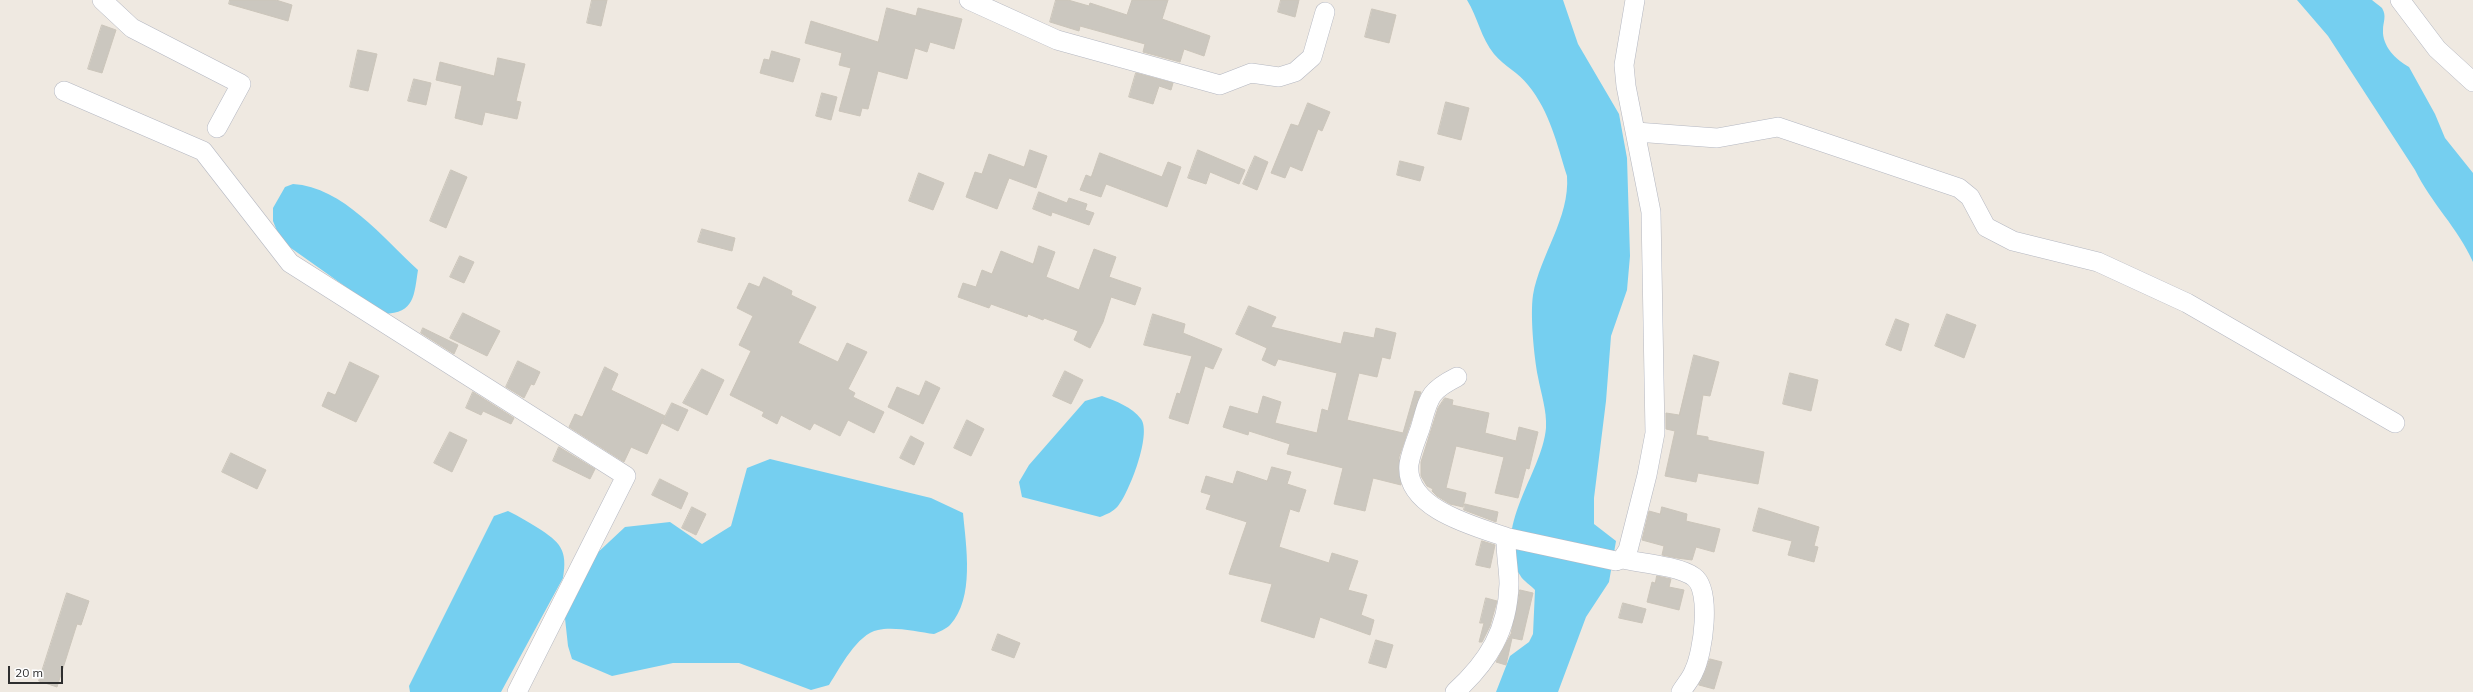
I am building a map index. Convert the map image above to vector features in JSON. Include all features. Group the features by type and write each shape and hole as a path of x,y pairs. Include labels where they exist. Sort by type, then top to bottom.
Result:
{"street":[{"path":"102,0 132,28 241,84 217,128"},
{"path":"969,0 1057,40 1220,85 1251,73 1279,77 1295,72 1312,57 1325,12"},
{"path":"1619,560 1628,550 1637,517 1655,433 1651,212 1624,65 1635,0"},
{"path":"2400,0 2437,49 2473,82"},
{"path":"64,91 204,150 290,263 626,476 516,692"},
{"path":"1636,132 1717,138 1778,127 1959,188 1970,197 1986,227 2013,241 2098,262 2187,303 2395,423"},
{"path":"1456,377 1432,392 1409,464 1413,488 1433,507 1510,539 1687,573 1697,579 1701,587 1704,626 1695,670 1681,692"},
{"path":"1456,692 1490,655 1499,635 1506,612 1509,584 1506,541 1510,539"}],"water":[{"path":"1467,0 1563,0 1578,44 1619,114 1627,158 1630,256 1627,290 1611,336 1606,401 1594,498 1594,524 1616,541 1609,582 1586,617 1558,692 1496,692 1510,656 1529,642 1533,634 1535,590 1520,575 1512,557 1511,539 1514,520 1543,446 1546,428 1545,408 1535,359 1532,303 1542,265 1564,207 1567,192 1567,176 1552,129 1536,95 1520,77 1494,54 1483,35"},
{"path":"2297,0 2372,0 2382,8 2385,16 2383,36 2387,47 2399,61 2409,67 2435,114 2445,138 2473,173 2473,262 2460,238 2421,182 2415,170 2328,36"},
{"path":"293,184 311,187 329,194 345,204 361,216 418,270 414,295 407,306 394,313 384,314 281,241 273,221 273,208 285,187"},
{"path":"1102,396 1118,402 1133,411 1141,419 1144,427 1144,437 1138,463 1128,489 1118,506 1100,517 1022,497 1019,482 1029,465 1085,401"},
{"path":"770,459 931,498 963,513 967,556 966,586 963,601 958,614 950,625 934,634 891,629 878,630 870,633 856,645 829,685 811,690 739,663 673,663 612,676 572,659 568,646 564,609 594,556 625,527 670,522 702,544 731,526 747,468"},
{"path":"508,511 538,528 557,543 563,554 563,578 501,692 410,692 409,686 494,516"}],"building":[{"path":"230,0 276,0 292,5 288,21 229,4"},
{"path":"592,0 607,0 601,26 587,23"},
{"path":"1056,0 1068,0 1089,6 1090,3 1127,15 1132,0 1168,0 1162,19 1210,36 1204,56 1184,49 1180,62 1143,52 1145,44 1080,26 1079,31 1050,22"},
{"path":"1281,0 1299,0 1295,17 1278,12"},
{"path":"887,8 916,16 918,8 962,19 954,49 930,42 927,52 915,48 907,79 878,71 868,109 862,108 860,116 839,111 851,68 839,65 842,53 805,43 811,21 878,42"},
{"path":"1372,9 1396,15 1389,43 1365,37"},
{"path":"102,25 116,30 102,73 88,69"},
{"path":"358,50 377,54 368,91 350,87"},
{"path":"772,51 800,59 793,82 760,73 764,59 769,60"},
{"path":"498,58 525,64 516,101 521,102 517,119 485,112 482,125 455,118 462,86 436,80 440,62 494,76"},
{"path":"1136,73 1173,83 1171,90 1159,86 1153,104 1129,97"},
{"path":"414,79 431,83 426,105 408,101"},
{"path":"822,93 837,97 831,120 816,116"},
{"path":"1446,102 1469,108 1461,140 1438,134"},
{"path":"1308,103 1330,112 1322,131 1318,129 1302,171 1290,166 1285,178 1271,173 1291,124 1298,126"},
{"path":"1030,150 1047,156 1036,188 1009,178 997,209 966,197 975,172 982,174 989,154 1024,167"},
{"path":"1198,150 1245,170 1239,184 1210,172 1206,184 1188,178"},
{"path":"1100,153 1162,177 1168,162 1181,167 1167,207 1106,184 1101,197 1080,190 1086,175 1091,177"},
{"path":"1255,156 1268,162 1257,190 1243,184"},
{"path":"1400,161 1424,167 1420,181 1397,175"},
{"path":"451,170 467,177 446,228 430,221"},
{"path":"919,173 944,183 933,210 909,201"},
{"path":"1039,192 1067,203 1069,198 1087,204 1085,210 1094,213 1089,225 1052,212 1051,216 1033,209"},
{"path":"702,229 735,238 732,251 698,242"},
{"path":"1039,246 1055,252 1046,277 1079,290 1094,249 1116,257 1109,277 1141,288 1135,305 1111,297 1103,322 1090,348 1074,340 1078,331 1044,318 1043,320 1028,314 1027,317 991,304 989,308 958,297 963,283 976,287 982,270 992,274 1001,251 1033,264"},
{"path":"460,256 474,262 464,283 450,277"},
{"path":"764,277 792,291 791,295 816,307 798,343 838,362 847,343 867,352 848,389 855,393 853,397 884,412 874,433 848,420 840,436 814,423 810,430 781,415 777,424 762,416 764,412 730,395 751,351 739,345 753,316 737,308 749,283 759,287"},
{"path":"1249,306 1276,317 1271,327 1341,344 1344,332 1374,338 1376,328 1396,333 1390,359 1382,357 1377,377 1359,373 1347,420 1403,433 1415,391 1421,392 1399,457 1401,485 1373,478 1365,511 1334,504 1343,468 1287,454 1290,444 1249,431 1248,435 1223,427 1230,406 1258,414 1263,396 1281,402 1275,423 1317,433 1322,409 1328,411 1337,373 1278,359 1275,366 1262,360 1267,348 1236,334"},
{"path":"463,313 500,331 487,356 450,338"},
{"path":"1153,314 1185,324 1183,333 1222,349 1213,369 1205,366 1188,424 1169,418 1177,393 1180,394 1192,356 1144,345"},
{"path":"1947,314 1976,325 1964,358 1935,346"},
{"path":"1896,319 1909,324 1901,351 1886,345"},
{"path":"423,328 458,345 454,354 421,333"},
{"path":"1694,355 1719,362 1710,396 1703,395 1696,435 1708,437 1708,440 1764,452 1758,484 1698,473 1696,482 1665,476 1675,431 1666,429 1666,413 1679,415"},
{"path":"518,361 540,372 534,385 531,384 524,398 506,387"},
{"path":"350,362 379,376 356,422 322,406 328,392 335,395"},
{"path":"605,367 618,374 611,390 665,416 647,454 631,447 624,462 569,427 575,414 582,417"},
{"path":"702,369 724,380 707,415 683,403"},
{"path":"1065,371 1083,380 1071,404 1053,396"},
{"path":"1790,373 1818,380 1811,411 1783,404"},
{"path":"926,381 940,388 923,424 888,407 897,387 919,396"},
{"path":"473,392 514,418 511,424 483,411 481,415 466,408"},
{"path":"1445,398 1453,400 1452,405 1489,413 1485,433 1516,441 1519,427 1538,432 1529,469 1526,468 1518,498 1495,493 1504,457 1456,446 1446,488 1466,493 1463,507 1450,504 1437,496 1432,491 1433,489 1427,486 1421,476 1421,462 1438,408"},
{"path":"672,403 688,410 678,431 662,423"},
{"path":"967,420 984,429 971,456 954,448"},
{"path":"450,432 467,440 452,472 434,463"},
{"path":"911,436 924,443 914,465 900,458"},
{"path":"559,447 595,469 590,479 553,461"},
{"path":"231,453 266,470 257,489 222,472"},
{"path":"1272,467 1291,472 1287,484 1306,490 1299,512 1290,509 1279,547 1329,563 1332,553 1358,561 1348,590 1367,595 1361,615 1374,620 1370,635 1320,617 1314,638 1261,621 1272,584 1229,574 1247,522 1206,509 1211,495 1201,492 1206,476 1233,484 1237,471 1267,481"},
{"path":"660,479 688,493 681,509 652,495"},
{"path":"1465,504 1498,512 1496,522 1464,510"},
{"path":"692,507 706,514 696,535 682,528"},
{"path":"1662,507 1687,514 1686,521 1720,529 1714,552 1696,547 1692,560 1677,558 1662,555 1664,546 1642,540 1649,511 1660,514"},
{"path":"1759,508 1819,527 1814,546 1818,547 1814,562 1788,555 1792,541 1753,531"},
{"path":"1482,541 1495,545 1490,568 1476,565"},
{"path":"1657,576 1671,579 1669,587 1684,590 1679,610 1647,602 1652,582 1655,583"},
{"path":"1520,590 1533,593 1522,640 1512,638 1506,665 1496,662 1511,634"},
{"path":"67,593 89,601 81,625 77,624 57,687 39,681"},
{"path":"1486,598 1497,601 1490,626 1482,642 1479,642 1484,623 1480,623"},
{"path":"1623,603 1646,609 1642,623 1619,618"},
{"path":"998,634 1020,643 1014,658 992,650"},
{"path":"1376,640 1393,645 1386,668 1369,663"},
{"path":"1710,659 1722,662 1714,689 1699,685"}]}
